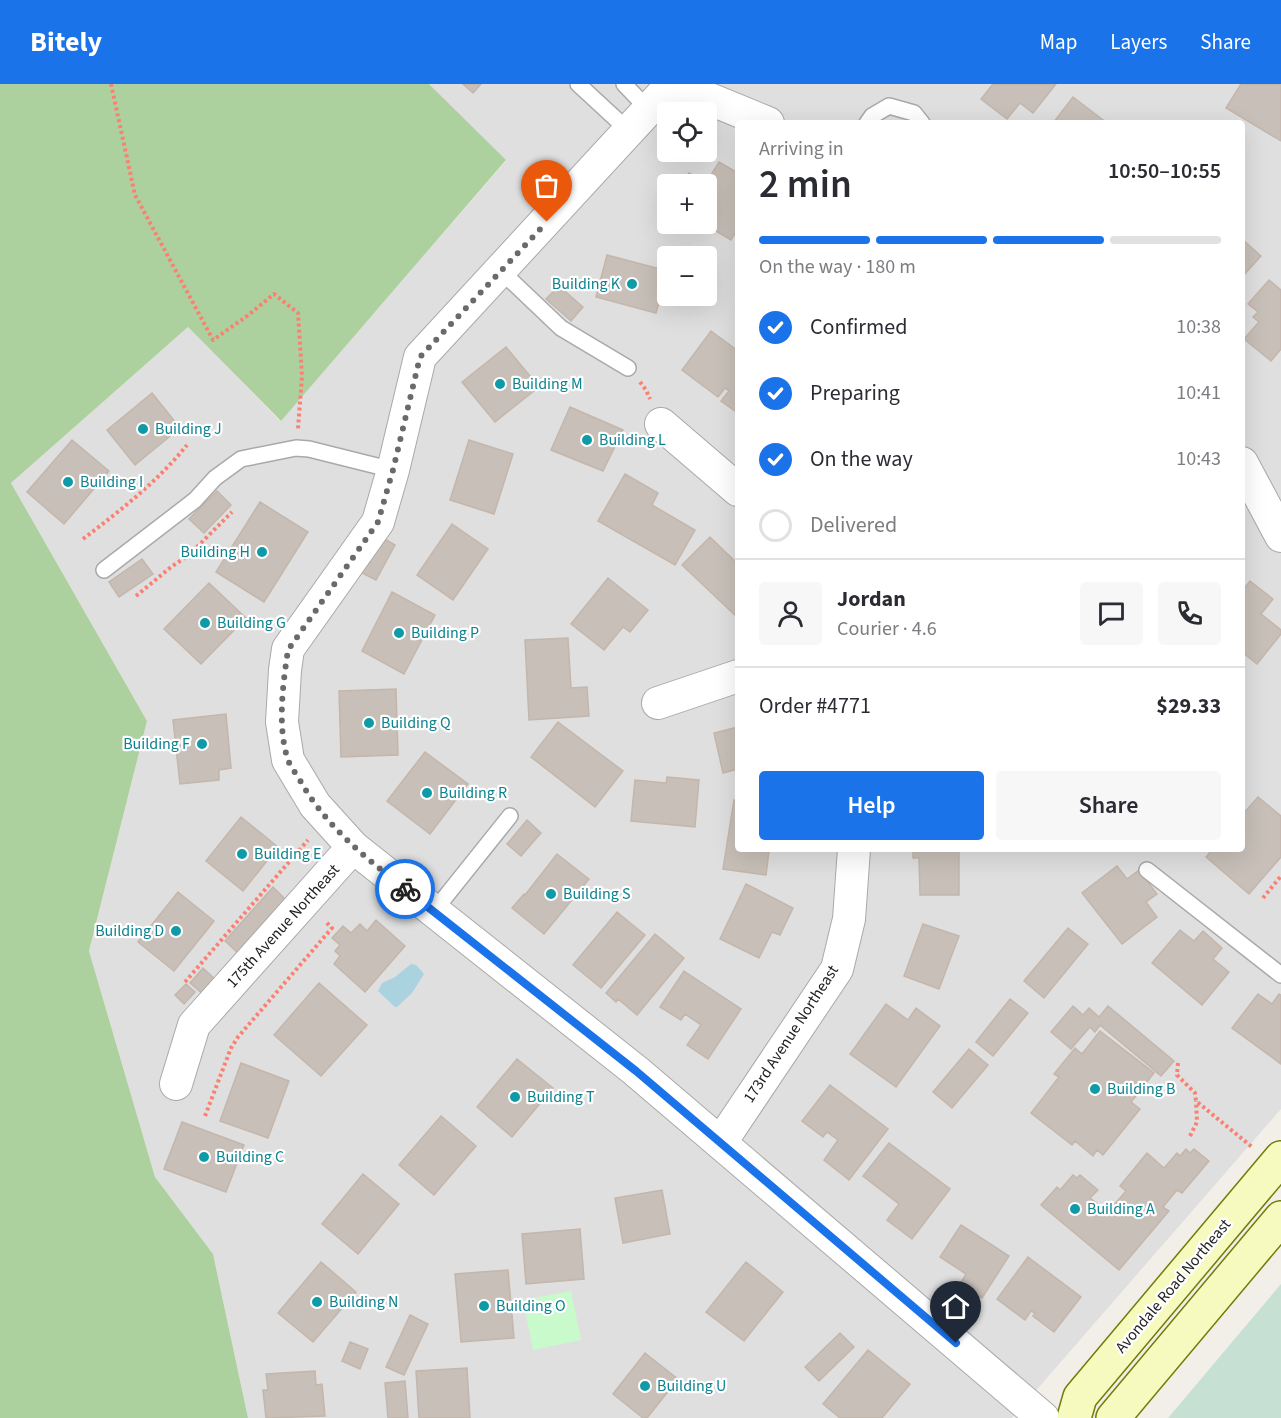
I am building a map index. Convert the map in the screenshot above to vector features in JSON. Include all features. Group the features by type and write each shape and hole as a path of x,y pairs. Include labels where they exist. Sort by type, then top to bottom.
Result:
{"main road":[{"name":"Avondale Road Northeast","path":"1074,1418 1080,1397 1269,1155"},
{"path":"1113,1418 1281,1218"}],"street":[{"path":"761,120 673,84 420,357 378,522 288,650 282,722 288,760 315,805 353,848 636,1071 1043,1418"},
{"path":"660,424 735,487"},
{"path":"1245,469 1281,536"},
{"path":"658,703 735,677"},
{"name":"175th Avenue Northeast","path":"176,1084 194,1025 353,848"},
{"name":"173rd Avenue Northeast","path":"721,1142 837,969 849,919 854,852"}],"lane":[{"path":"578,84 639,120"},
{"path":"624,84 639,120"},
{"path":"869,120 889,106 914,113 920,120"},
{"path":"501,271 561,328 628,368"},
{"path":"104,570 195,500 215,478 241,459 296,448 309,449 393,470"},
{"path":"434,911 510,816"},
{"path":"1147,870 1281,975"}],"path":[{"path":"111,84 135,195 213,340 274,294 298,314 302,376 296,448"},
{"path":"628,368 646,390 660,424"},
{"path":"83,539 154,482 187,445"},
{"path":"136,596 189,555 232,512"},
{"path":"185,982 310,837"},
{"path":"1263,898 1281,876"},
{"path":"205,1116 231,1048 238,1037 332,928 317,914"},
{"path":"1178,1063 1177,1075 1195,1093 1197,1122 1190,1136"},
{"path":"1196,1101 1269,1155"}],"shaded area":[{"path":"429,84 1281,84 1281,1109 1012,1418 248,1418 213,1254 155,1177 89,951 147,721 11,483 188,327 280,421 506,161"}],"green space":[{"path":"0,84 429,84 506,160 281,421 188,327 11,483 147,721 89,951 155,1177 213,1254 248,1418 0,1418"},
{"path":"1281,1284 1281,1418 1168,1418"},
{"path":"571,1291 581,1340 533,1350 523,1300"}],"water":[{"path":"411,964 416,965 424,974 412,993 395,1007 378,991 382,983 395,977"}],"building":[{"path":"463,84 481,84 473,93"},
{"path":"993,84 1056,84 1033,113 1020,103 1007,119 981,99"},
{"path":"1241,84 1281,84 1281,141 1226,108"},
{"path":"1073,97 1103,120 1055,120"},
{"path":"719,162 735,171 735,233 731,240 717,232 717,174 712,174"},
{"path":"1245,242 1261,256 1245,274"},
{"name":"Building K","path":"607,255 657,268 658,306 656,313 596,297"},
{"path":"1269,280 1281,290 1281,349 1271,361 1245,340 1259,322 1253,317 1258,312 1248,304"},
{"path":"559,286 583,307 571,321 546,299"},
{"path":"711,331 735,349 735,411 721,401 729,391 725,388 718,397 682,370"},
{"name":"Building M","path":"506,347 539,387 495,422 462,382"},
{"name":"Building J","path":"152,393 180,428 135,465 107,430"},
{"name":"Building L","path":"570,407 623,430 603,471 551,450"},
{"name":"Building I","path":"72,440 109,471 64,524 27,492"},
{"path":"469,440 513,454 494,514 450,500"},
{"path":"625,474 658,493 652,505 695,530 675,565 598,521"},
{"path":"217,491 231,505 204,533 189,519"},
{"name":"Building H","path":"260,502 308,532 264,602 216,572"},
{"path":"452,524 488,549 453,600 417,575"},
{"path":"378,535 395,545 376,580 358,571"},
{"path":"710,537 735,561 735,615 682,565"},
{"path":"142,559 153,574 119,597 109,582"},
{"path":"608,578 648,610 630,632 623,627 604,650 571,624"},
{"path":"1250,581 1273,599 1261,614 1281,630 1281,634 1257,664 1245,654 1245,587"},
{"name":"Building G","path":"209,583 246,618 201,664 164,629"},
{"name":"Building P","path":"392,592 435,615 404,674 362,651"},
{"path":"568,638 571,688 587,687 589,716 529,720 525,640"},
{"name":"Building Q","path":"396,689 398,755 341,757 339,691"},
{"name":"Building F","path":"226,714 231,768 219,770 219,780 180,784 173,720"},
{"path":"558,722 623,771 595,807 531,757"},
{"path":"735,728 735,770 723,773 714,733"},
{"name":"Building R","path":"425,752 468,784 430,834 387,801"},
{"path":"667,777 699,780 695,827 631,821 635,780 666,783"},
{"path":"1258,797 1281,816 1281,857 1249,894 1206,857 1210,852 1245,852 1245,812"},
{"path":"734,800 735,852 769,852 766,875 723,869"},
{"name":"Building E","path":"241,817 278,847 243,891 206,861"},
{"path":"527,820 541,833 521,856 507,844"},
{"path":"913,852 959,852 959,895 920,895 919,858 913,858"},
{"name":"Building S","path":"557,854 589,879 544,934 512,908"},
{"path":"1117,866 1127,879 1139,870 1157,894 1146,902 1157,917 1122,944 1082,893"},
{"path":"746,884 793,908 780,935 772,932 759,958 720,939"},
{"path":"273,887 287,901 240,955 225,941"},
{"name":"Building D","path":"178,892 214,921 174,971 138,942"},
{"path":"617,912 645,935 601,988 573,965"},
{"path":"376,920 405,946 365,992 334,964 340,956 335,951 340,945 332,938 343,926 351,933 360,924 367,931"},
{"path":"923,924 959,936 939,989 904,976"},
{"path":"1068,928 1088,944 1044,998 1024,981"},
{"path":"1180,930 1194,941 1203,931 1222,948 1213,959 1229,972 1202,1005 1152,963"},
{"path":"655,934 684,958 637,1015 618,999 616,1002 606,993"},
{"path":"203,968 217,981 204,995 190,983"},
{"path":"684,971 741,1009 708,1059 687,1045 701,1025 685,1014 681,1020 660,1007"},
{"path":"319,983 367,1025 321,1076 274,1035"},
{"path":"186,984 195,992 184,1004 175,995"},
{"path":"1258,994 1272,1004 1279,994 1281,995 1281,1064 1232,1028"},
{"path":"1010,999 1028,1013 993,1056 976,1042"},
{"path":"886,1004 908,1020 916,1008 940,1026 896,1087 850,1054"},
{"path":"1073,1006 1083,1015 1089,1008 1099,1017 1108,1006 1174,1061 1161,1076 1100,1025 1095,1032 1090,1027 1071,1049 1051,1032"},
{"name":"Building B","path":"1100,1031 1154,1073 1131,1102 1140,1109 1103,1155 1097,1150 1093,1156 1075,1141 1072,1145 1031,1113 1059,1077 1054,1074 1075,1048 1082,1054"},
{"path":"969,1049 988,1065 952,1108 933,1092"},
{"name":"Building T","path":"517,1059 553,1088 512,1137 477,1107"},
{"path":"241,1063 289,1081 268,1138 220,1121"},
{"path":"830,1085 888,1129 849,1180 824,1160 838,1140 827,1132 823,1137 802,1121"},
{"path":"441,1116 476,1146 434,1195 399,1165"},
{"name":"Building C","path":"182,1122 244,1145 226,1192 164,1169"},
{"path":"889,1143 950,1189 912,1239 887,1220 899,1204 863,1176"},
{"name":"Building A","path":"1186,1149 1190,1153 1194,1149 1209,1161 1182,1193 1177,1190 1163,1207 1169,1211 1119,1270 1041,1205 1057,1187 1060,1190 1073,1175 1077,1178 1080,1175 1098,1190 1090,1198 1108,1212 1126,1191 1120,1186 1147,1153 1164,1168 1177,1153 1180,1156"},
{"path":"363,1174 399,1204 358,1254 322,1224"},
{"path":"662,1190 670,1234 623,1243 615,1198"},
{"path":"961,1225 1009,1256 982,1298 960,1284 966,1274 940,1257"},
{"path":"580,1229 584,1279 526,1284 522,1234"},
{"path":"1028,1257 1081,1297 1054,1332 1033,1316 1035,1313 1031,1311 1025,1320 997,1299"},
{"name":"Building N","path":"321,1262 356,1292 313,1342 278,1313"},
{"path":"746,1262 783,1292 744,1341 706,1312"},
{"name":"Building O","path":"508,1270 514,1338 461,1342 455,1274"},
{"path":"410,1315 428,1324 404,1375 386,1367"},
{"path":"840,1333 854,1347 819,1381 805,1367"},
{"path":"350,1342 368,1349 360,1369 342,1361"},
{"path":"868,1350 910,1384 882,1418 840,1418 823,1404"},
{"name":"Building U","path":"645,1353 678,1379 647,1418 643,1418 613,1394"},
{"path":"467,1368 470,1418 419,1418 416,1371"},
{"path":"315,1371 316,1385 322,1384 325,1416 266,1418 263,1390 268,1390 266,1374"},
{"path":"405,1381 408,1418 388,1418 385,1383"}],"way so far":[{"path":"405,889 353,848 315,805 288,760 282,722 288,650 378,522 420,357 547,222"}],"place":[{"name":"Building K","path":"632,284"},
{"name":"Building M","path":"500,384"},
{"name":"Building J","path":"143,429"},
{"name":"Building L","path":"587,440"},
{"name":"Building I","path":"68,482"},
{"name":"Building H","path":"262,552"},
{"name":"Building G","path":"205,623"},
{"name":"Building P","path":"399,633"},
{"name":"Building Q","path":"369,723"},
{"name":"Building F","path":"202,744"},
{"name":"Building R","path":"427,793"},
{"name":"Building E","path":"242,854"},
{"name":"Building S","path":"551,894"},
{"name":"Building D","path":"176,931"},
{"name":"Building B","path":"1095,1089"},
{"name":"Building T","path":"515,1097"},
{"name":"Building C","path":"204,1157"},
{"name":"Building A","path":"1075,1209"},
{"name":"Building N","path":"317,1302"},
{"name":"Building O","path":"484,1306"},
{"name":"Building U","path":"645,1386"}],"route":[{"path":"405,889 636,1071 956,1343"}]}
